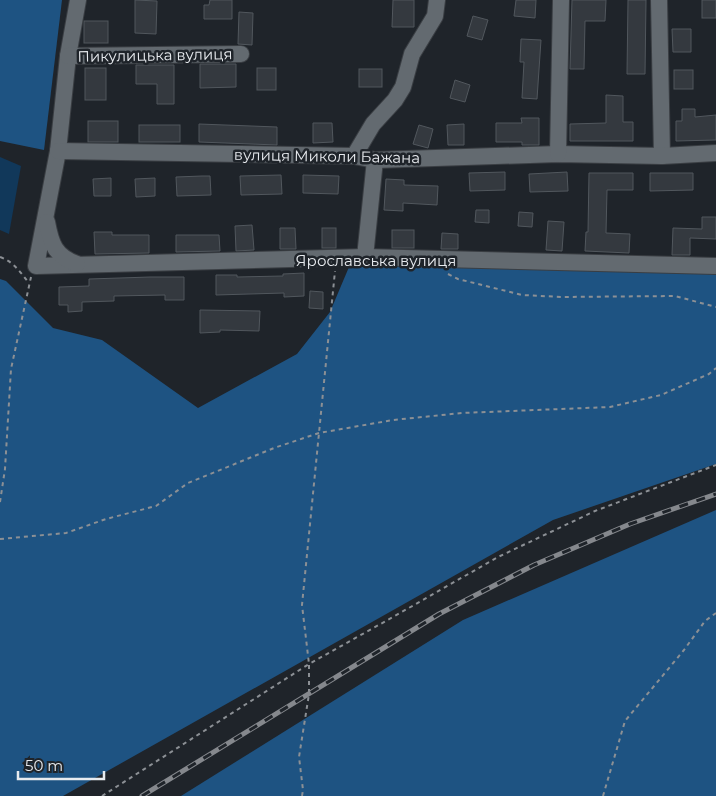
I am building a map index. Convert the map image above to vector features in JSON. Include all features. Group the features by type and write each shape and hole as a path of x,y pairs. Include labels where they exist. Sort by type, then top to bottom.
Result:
{"street":[{"path":"36,266 58,151 68,56 78,0"},
{"path":"354,156 373,124 403,87 412,54 435,16 437,0"},
{"path":"558,154 561,0"},
{"path":"659,0 662,156"},
{"name":"Пикулицька вулиця","path":"68,56 241,54"},
{"name":"вулиця Миколи Бажана","path":"58,151 354,156 374,160 558,154 662,156 716,153"},
{"path":"365,257 374,160"},
{"path":"46,218 50,239 54,248 65,260 79,265"},
{"name":"Ярославська вулиця","path":"36,266 365,257 716,266"}],"path":[{"path":"0,257 8,260 16,267 29,283"},
{"path":"302,796 299,757 309,694 309,664 302,605 336,258"},
{"path":"0,502 5,469 12,369 29,283 36,266"},
{"path":"444,271 458,279 522,295 562,297 675,296 716,307"},
{"path":"0,539 66,533 106,519 156,506 188,483 274,448 319,433 394,420 462,412 610,407 661,395 709,374 716,368"},
{"path":"102,796 309,664 498,557 595,511 716,465"},
{"path":"603,796 625,721 684,650 705,620 716,613"}],"shaded area":[{"path":"0,0 62,0 44,150 0,141"},
{"path":"0,157 21,166 9,234 0,230"},
{"path":"498,264 716,269 716,464 553,520 63,796 0,796 0,279 6,281 53,328 102,340 198,408 297,354 330,312 349,267"},
{"path":"716,510 716,796 181,796 463,620"}],"building":[{"path":"135,0 157,1 156,34 135,33"},
{"path":"210,0 232,0 232,19 204,19 204,5 209,5"},
{"path":"393,0 414,0 414,27 392,27"},
{"path":"516,0 536,0 535,18 514,16"},
{"path":"572,0 606,0 605,21 585,21 584,69 570,69"},
{"path":"628,0 646,0 645,74 627,74"},
{"path":"702,0 716,0 716,18 702,18"},
{"path":"239,12 253,13 252,45 238,44"},
{"path":"473,16 488,20 482,40 467,36"},
{"path":"84,21 108,21 108,43 84,43"},
{"path":"672,29 691,29 691,52 673,52"},
{"path":"521,39 541,40 537,99 522,98 524,62 520,62"},
{"path":"200,64 236,64 236,87 200,88"},
{"path":"136,65 174,65 174,104 157,104 157,84 136,84"},
{"path":"85,68 106,68 106,100 85,100"},
{"path":"257,68 276,68 276,90 257,90"},
{"path":"359,69 382,69 382,87 359,87"},
{"path":"674,70 693,70 693,89 674,89"},
{"path":"455,80 470,85 465,102 450,98"},
{"path":"606,95 623,96 623,122 633,122 633,141 570,141 570,124 606,123"},
{"path":"682,109 695,109 695,117 716,115 716,140 676,141 676,121 682,121"},
{"path":"521,118 539,118 539,145 522,145 522,142 496,142 496,123 522,123"},
{"path":"88,121 118,121 118,142 88,142"},
{"path":"313,123 332,123 333,142 313,143"},
{"path":"199,124 277,127 277,145 199,142"},
{"path":"464,124 464,145 448,145 447,125"},
{"path":"139,125 180,125 180,142 139,142"},
{"path":"419,125 433,129 428,148 413,144"},
{"path":"505,172 505,190 470,191 469,173"},
{"path":"567,172 568,191 530,192 529,174"},
{"path":"589,173 633,173 633,190 607,190 606,233 630,234 629,253 585,251 586,232 588,232"},
{"path":"650,173 693,173 693,190 650,191"},
{"path":"281,175 282,194 241,195 240,176"},
{"path":"303,175 339,176 338,194 303,193"},
{"path":"210,176 211,195 177,196 176,177"},
{"path":"111,178 111,196 94,196 93,179"},
{"path":"155,178 155,196 136,197 135,179"},
{"path":"386,179 404,180 404,185 438,186 437,205 403,203 403,211 384,210"},
{"path":"476,210 489,210 489,223 475,222"},
{"path":"519,212 533,213 532,227 518,226"},
{"path":"702,217 716,217 716,239 690,238 690,255 672,255 673,228 702,229"},
{"path":"548,221 564,222 562,251 546,250"},
{"path":"252,225 254,250 236,251 235,226"},
{"path":"280,228 295,228 296,249 280,249"},
{"path":"322,228 336,228 336,248 322,248"},
{"path":"392,230 414,230 414,248 392,248"},
{"path":"94,232 112,232 112,235 149,235 149,253 95,254"},
{"path":"442,233 458,234 458,249 441,249"},
{"path":"176,235 219,235 220,251 176,252"},
{"path":"304,273 304,296 284,297 284,293 216,295 216,275 237,275 237,277 283,276 283,274"},
{"path":"184,277 184,300 165,300 165,295 114,296 114,301 82,302 82,311 68,312 68,305 59,305 59,287 89,286 89,279"},
{"path":"310,291 323,292 323,309 309,308"},
{"path":"200,310 260,311 259,331 220,330 220,332 200,333"}],"railway":[{"path":"142,796 439,614 534,565 630,524 716,494"}]}
